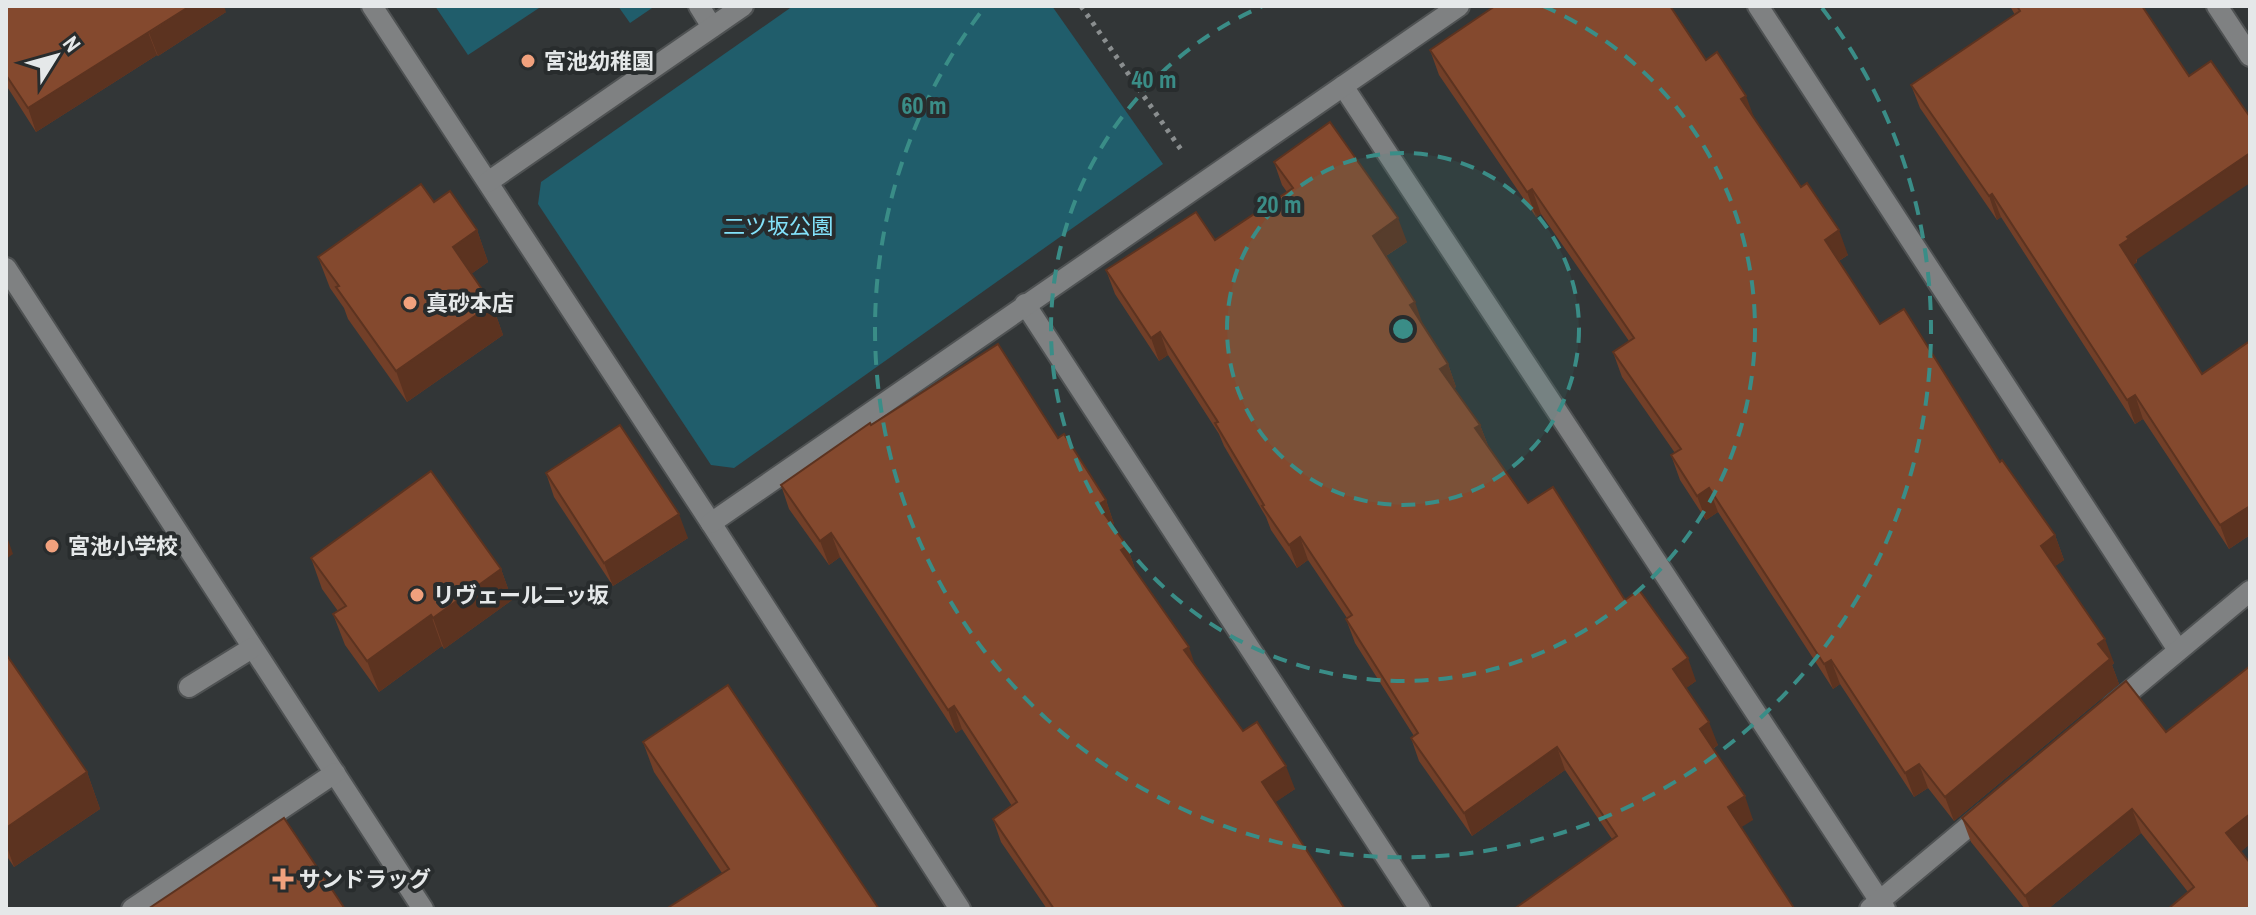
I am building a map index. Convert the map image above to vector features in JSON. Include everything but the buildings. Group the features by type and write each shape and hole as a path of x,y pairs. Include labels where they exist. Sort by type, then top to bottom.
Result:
{"street":[{"path":"372,6 960,909"},
{"path":"699,6 712,27"},
{"path":"488,182 743,6"},
{"path":"711,523 1459,6"},
{"path":"1758,6 2178,650"},
{"path":"2217,6 2250,56"},
{"path":"1343,86 1878,907 1998,801"},
{"path":"6,268 423,909"},
{"path":"1025,304 1420,909"},
{"path":"2094,721 2250,591"},
{"path":"189,687 252,648"},
{"path":"132,909 335,773"}],"path":[{"path":"1081,6 1203,181"}],"green space":[{"path":"435,6 542,6 468,55"},
{"path":"618,6 655,6 630,23"},
{"name":"二ツ坂公園","path":"793,6 1052,6 1163,164 734,468 711,465 538,204 541,182"}],"place":[{"name":"宮池幼稚園","path":"528,61"},
{"name":"真砂本店","path":"410,303"},
{"name":"宮池小学校","path":"52,546"},
{"name":"リヴェール二ッ坂","path":"417,595"},
{"name":"サンドラッグ","path":"283,879"}]}
